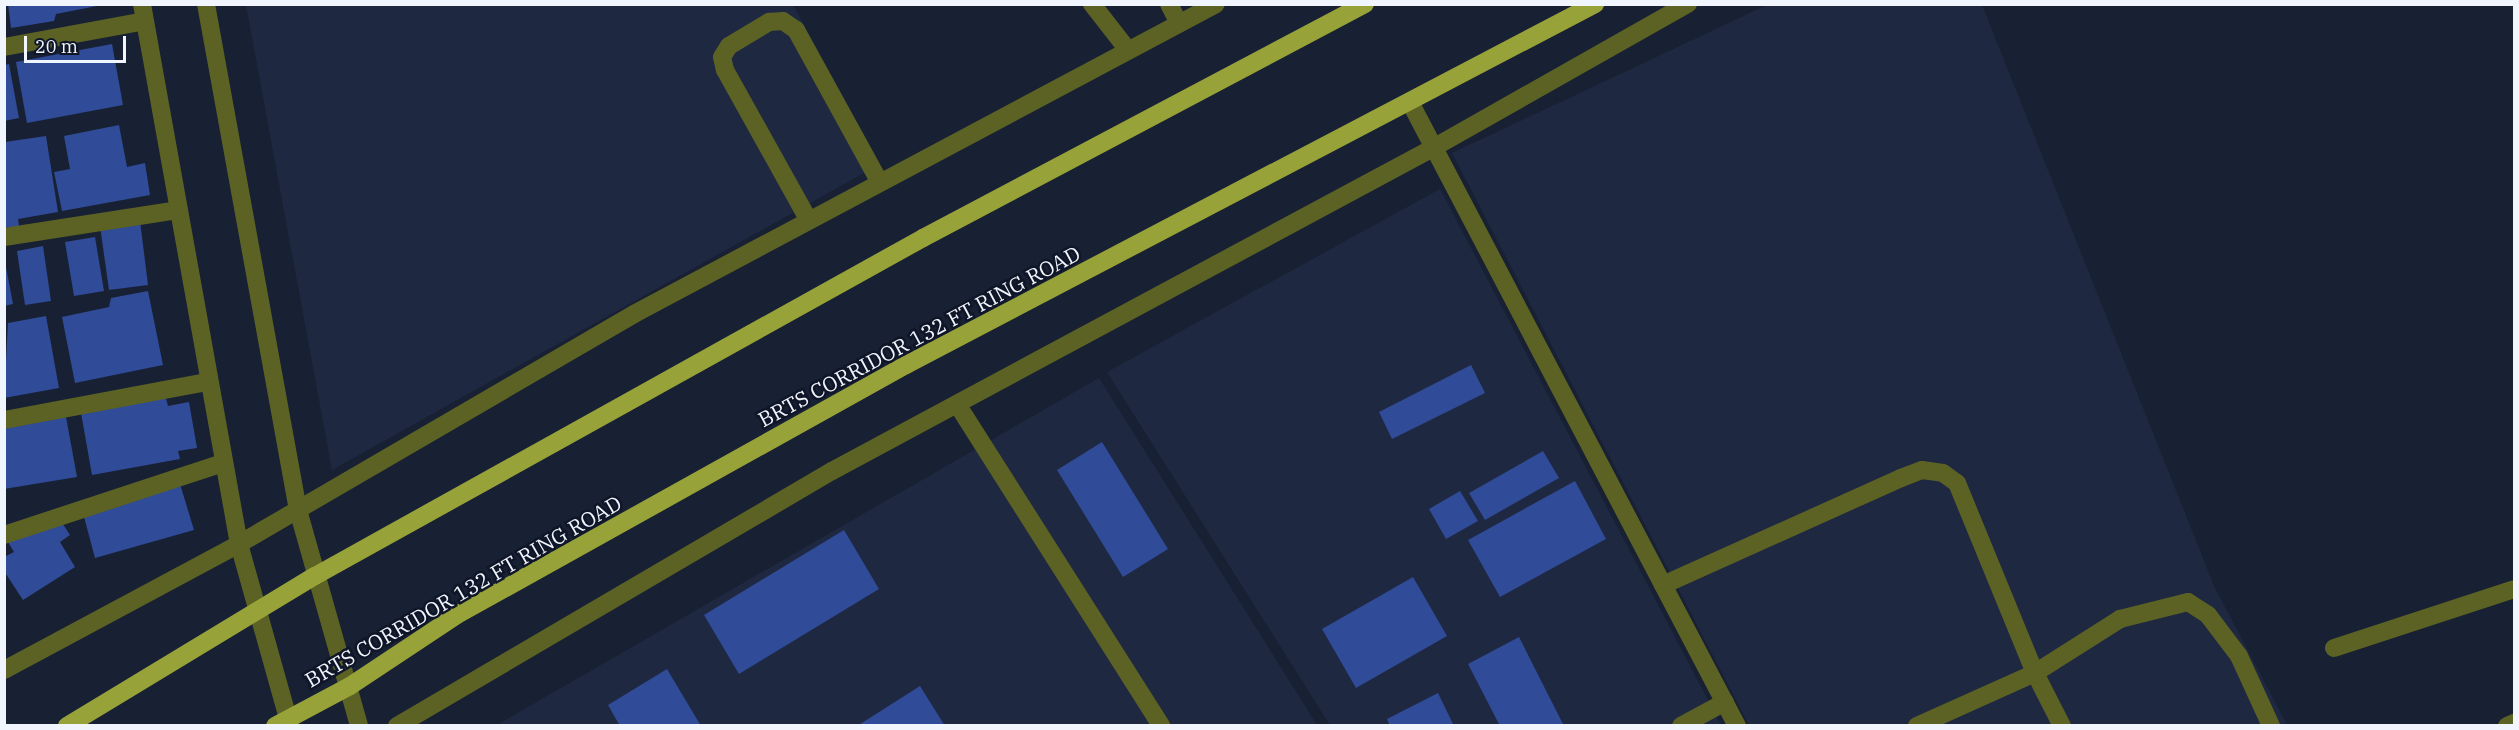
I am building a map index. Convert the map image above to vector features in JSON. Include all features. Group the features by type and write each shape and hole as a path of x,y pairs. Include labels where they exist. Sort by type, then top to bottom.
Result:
{"main road":[{"path":"67,726 315,576 923,238 1365,4"},
{"name":"BRTS CORRIDOR 132 FT RING ROAD","path":"284,723 350,686 457,615 906,365 1411,104 1595,4"}],"street":[{"path":"206,4 298,510 315,576 350,686 359,726"},
{"path":"1092,4 1128,50"},
{"path":"1169,4 1179,24"},
{"path":"4,669 239,544 634,314 879,181 1216,4"},
{"path":"397,726 822,477 1433,148 1688,4"},
{"path":"4,47 143,13 179,210 207,382 239,544 258,611 284,723"},
{"path":"808,219 724,64 729,46 769,22 783,21 796,30 879,181"},
{"path":"1411,104 1737,726"},
{"path":"4,237 179,210"},
{"path":"4,420 207,382"},
{"path":"957,404 1161,726"},
{"path":"4,535 223,463"},
{"path":"1663,585 1900,477 1922,470 1943,473 1957,483 2035,673 2062,726"},
{"path":"2334,648 2514,589"},
{"path":"1917,726 2035,673 2121,619 2188,602 2208,615 2239,656 2271,726"},
{"path":"1681,726 1725,702"},
{"path":"2507,726 2514,723"}],"shaded area":[{"path":"246,5 793,5 880,164 332,470"},
{"path":"1767,5 1982,5 2214,586 2287,725 1749,725 1452,153"},
{"path":"1440,189 1721,725 1330,725 1107,372"},
{"path":"1099,378 1317,725 495,726"}],"building":[{"path":"8,4 97,4 97,6 56,14 54,21 11,28"},
{"path":"112,44 123,105 27,123 16,62"},
{"path":"9,64 19,118 4,121 4,65"},
{"path":"119,125 127,167 145,163 150,195 62,211 54,172 70,169 64,136"},
{"path":"46,136 58,212 18,219 19,226 5,228 5,142"},
{"path":"140,221 148,285 109,290 100,226"},
{"path":"95,237 104,291 74,296 65,242"},
{"path":"43,246 51,301 25,305 17,251"},
{"path":"6,267 13,304 4,306 4,268"},
{"path":"148,291 163,365 75,383 62,317 109,307 111,298"},
{"path":"46,316 59,388 4,398 8,323"},
{"path":"1471,365 1485,393 1392,439 1379,412"},
{"path":"166,398 168,406 189,402 197,448 178,451 180,459 92,475 81,413"},
{"path":"66,417 77,477 4,489 4,427"},
{"path":"1102,442 1168,549 1123,577 1057,470"},
{"path":"1543,451 1559,478 1485,520 1469,493"},
{"path":"177,474 194,530 95,558 80,502"},
{"path":"1575,481 1606,539 1500,597 1468,540"},
{"path":"1460,491 1478,521 1446,539 1429,509"},
{"path":"55,512 70,535 60,542 75,567 23,600 4,571 4,557 14,552 5,537"},
{"path":"844,530 879,589 739,674 704,615"},
{"path":"1413,577 1447,636 1356,688 1322,629"},
{"path":"1519,637 1564,726 1500,726 1468,664"},
{"path":"667,669 701,726 620,726 608,705"},
{"path":"920,686 945,726 857,726"},
{"path":"1438,693 1454,726 1390,726 1387,719"}]}
